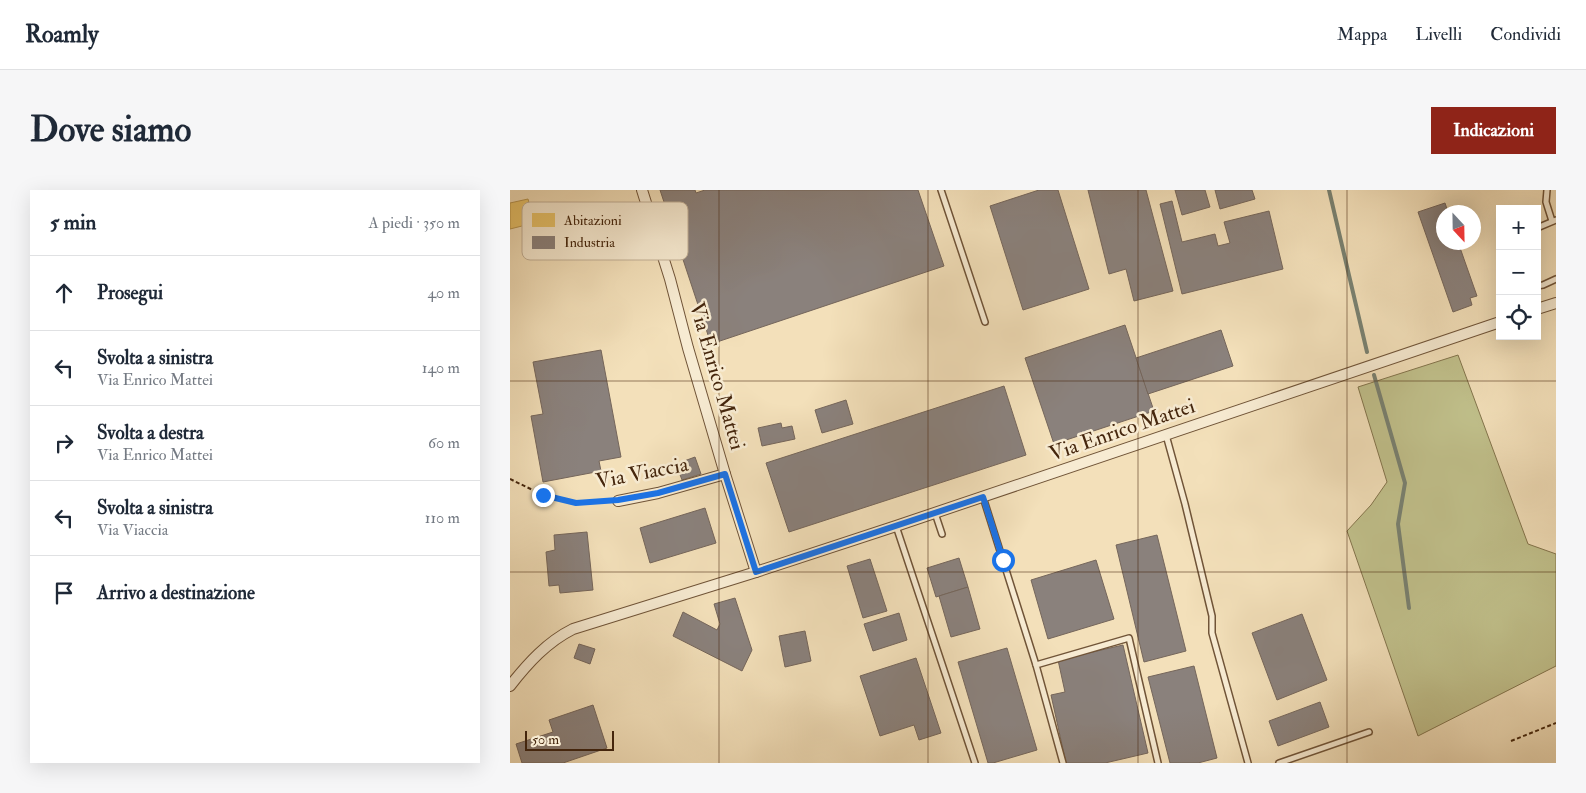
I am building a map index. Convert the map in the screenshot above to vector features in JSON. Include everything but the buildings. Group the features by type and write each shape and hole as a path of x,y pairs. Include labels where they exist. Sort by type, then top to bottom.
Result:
{"street":[{"name":"Via Enrico Mattei","path":"642,190 646,202"},
{"name":"Via Enrico Mattei","path":"664,260 725,474 756,572"},
{"path":"1541,309 1556,303"},
{"name":"Via Enrico Mattei","path":"510,686 546,646 558,636 573,629 896,526 1496,323"},
{"name":"Via Viaccia","path":"618,500 658,493 725,474"}],"lane":[{"path":"941,190 986,322"},
{"path":"1541,226 1554,220 1546,202 1548,190"},
{"path":"1541,285 1556,279"},
{"path":"1166,435 1212,616 1212,633 1248,763"},
{"path":"983,497 1036,665 1063,763"},
{"path":"935,513 942,534"},
{"path":"896,526 975,763"},
{"path":"1036,665 1129,638 1158,763"},
{"path":"1279,763 1369,732"}],"path":[{"name":"Via Viaccia","path":"510,479 543,495 576,503 618,500"},
{"path":"1511,741 1556,723"}],"green space":[{"path":"1458,355 1528,544 1556,554 1556,666 1418,736 1347,531 1371,505 1387,482 1358,387"}],"waterway":[{"path":"1329,190 1367,352"},
{"path":"1374,375 1405,483 1398,524 1409,608"}],"route":[{"path":"543,495 576,503 618,500 658,493 725,474 756,572 983,497 1003,560"}]}
